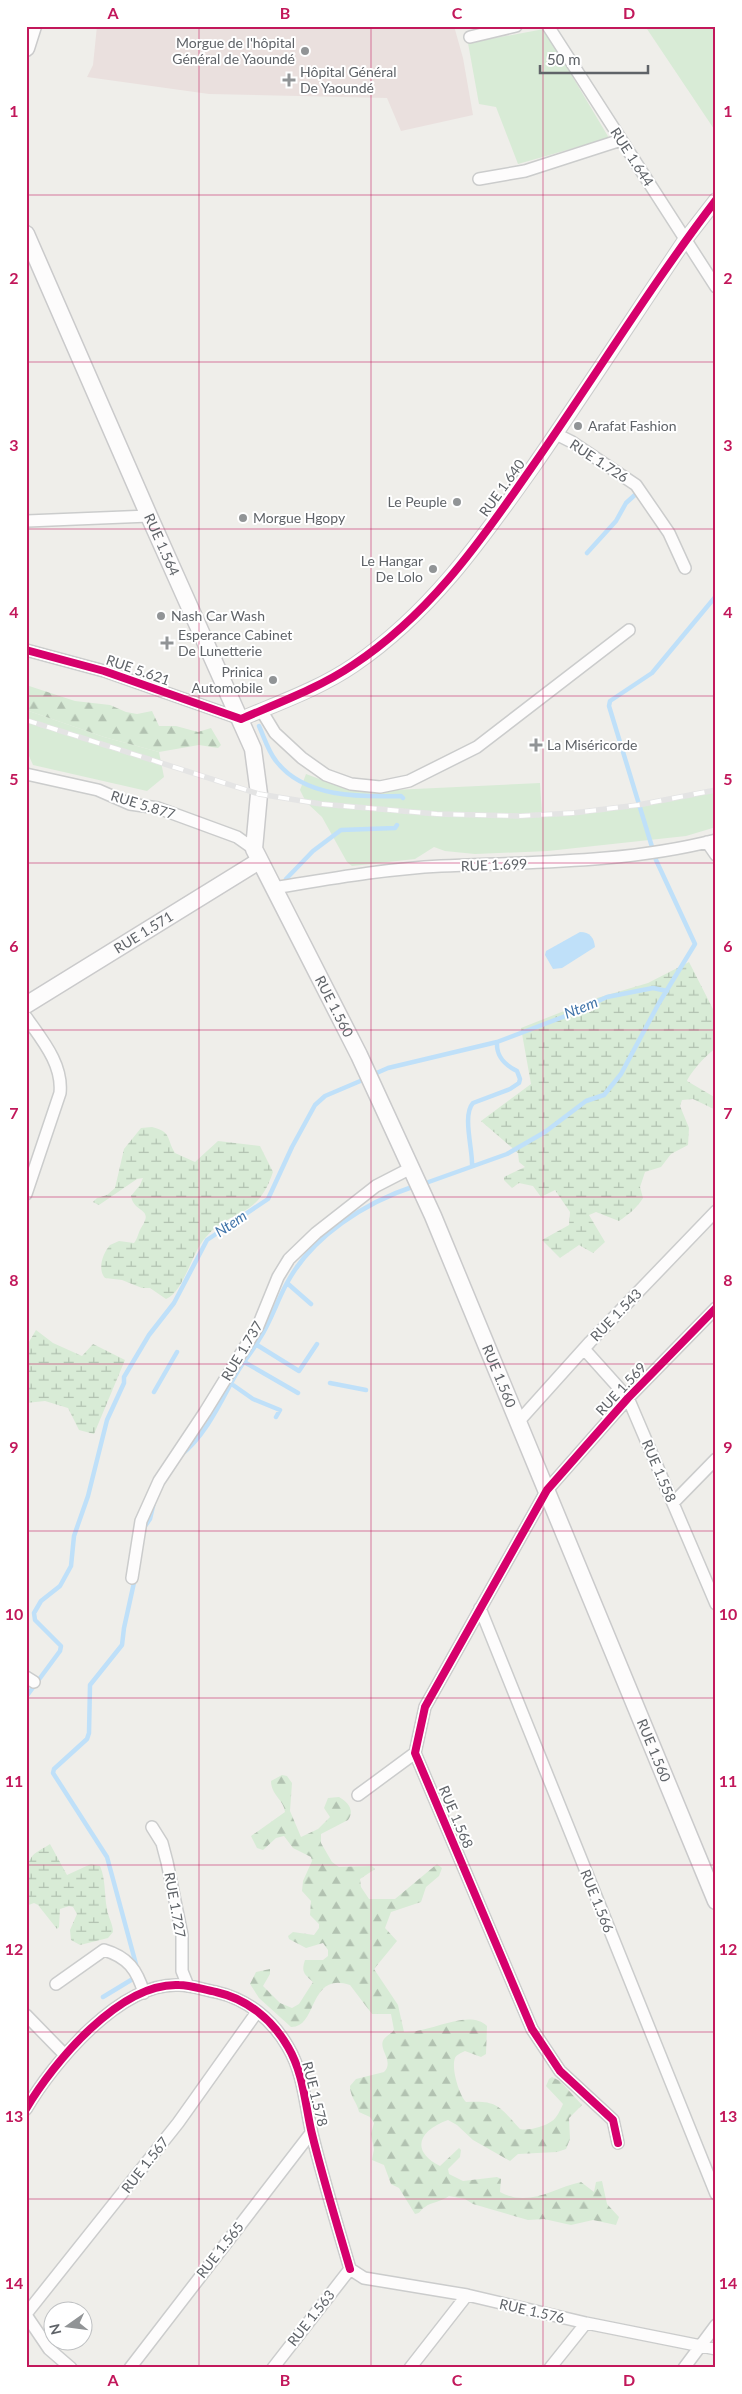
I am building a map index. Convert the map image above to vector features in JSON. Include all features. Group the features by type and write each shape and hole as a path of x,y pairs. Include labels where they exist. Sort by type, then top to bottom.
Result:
{"main road":[{"path":"26,48 33,26"},
{"name":"RUE 1.564","path":"26,234 148,516 253,749 258,775 259,794 257,855"},
{"name":"RUE 1.560","path":"257,855 272,888 359,1056 411,1168 519,1421 716,1901"},
{"name":"RUE 1.571","path":"26,1005 257,855"}],"street":[{"path":"470,37 516,26"},
{"name":"RUE 1.644","path":"548,26 716,288"},
{"path":"479,180 525,171 621,140"},
{"name":"RUE 1.640","path":"241,719 325,682 352,666 383,644 431,601 457,571 556,434 685,240 716,200"},
{"name":"RUE 1.726","path":"556,434 572,442 636,485 669,533 685,568"},
{"path":"27,521 148,516"},
{"path":"262,710 275,733 302,758 326,775 351,784 380,787 409,781 477,747 629,630"},
{"name":"RUE 5.621","path":"26,650 104,671 241,719"},
{"name":"RUE 5.877","path":"26,774 98,790 130,804 158,808 237,837 257,855"},
{"path":"711,841 716,855"},
{"name":"RUE 1.699","path":"272,888 380,870 554,863 711,841"},
{"path":"26,1017 55,1060 62,1080 60,1093 26,1194"},
{"name":"RUE 1.737","path":"132,1578 141,1521 159,1481 205,1412 258,1326 278,1277 289,1259 316,1233 376,1186 411,1168"},
{"name":"RUE 1.543","path":"519,1421 716,1211"},
{"name":"RUE 1.569","path":"547,1490 628,1398 716,1308"},
{"name":"RUE 1.558","path":"584,1350 628,1398 716,1604"},
{"path":"673,1503 716,1459"},
{"path":"358,1795 415,1753 425,1707 547,1490"},
{"name":"RUE 1.566","path":"480,1608 716,2194"},
{"name":"RUE 1.568","path":"415,1753 532,2029 560,2071 613,2120 618,2143"},
{"name":"RUE 1.727","path":"152,1827 162,1843 167,1862 182,1935 182,1971 188,1986"},
{"path":"56,1984 104,1950 117,1954 129,1961 140,1980 144,1994"},
{"name":"RUE 1.578","path":"26,2109 54,2066 106,2016 128,2000 159,1987 179,1984 236,1997 276,2028 299,2070 312,2133 350,2269"},
{"name":"RUE 1.567","path":"26,2314 178,2123 257,2012"},
{"path":"26,2015 65,2055"},
{"name":"RUE 1.565","path":"130,2368 312,2133"},
{"name":"RUE 1.576","path":"350,2269 364,2278 467,2296 586,2323 716,2349"},
{"name":"RUE 1.563","path":"273,2368 350,2269"},
{"path":"410,2368 467,2296"},
{"path":"26,2314 49,2349 68,2367"},
{"path":"550,2368 586,2323"},
{"path":"684,2368 716,2325"}],"shaded area":[{"name":"Hôpital Général De Yaoundé","path":"97,26 454,26 463,58 473,115 401,131 387,98 209,94 87,77 93,65"}],"green space":[{"path":"645,26 715,26 716,132"},
{"path":"544,29 609,138 518,164 496,107 479,104 468,43"},
{"path":"26,685 75,701 110,705 126,712 137,714 152,711 159,726 176,726 198,732 211,728 221,745 218,748 199,745 159,752 104,737 26,710"},
{"path":"26,710 104,737 159,752 164,777 147,791 33,765 26,749"},
{"path":"306,774 333,784 372,791 540,783 542,814 638,805 716,790 716,827 686,836 548,851 475,854 445,851 434,847 415,859 352,866 347,862 322,817 306,802 300,790"},
{"path":"689,962 716,1015 716,1049 700,1063 687,1081 716,1098 716,1110 693,1099 682,1100 680,1106 689,1128 688,1145 671,1154 661,1167 645,1172 640,1187 643,1198 632,1211 619,1221 596,1212 589,1215 605,1242 593,1253 579,1245 560,1258 542,1240 569,1225 570,1212 555,1190 541,1197 533,1186 519,1183 512,1188 504,1180 504,1177 525,1167 519,1162 518,1153 481,1121 531,1084 521,1028 597,998 648,983"},
{"path":"152,1127 166,1133 175,1153 195,1162 218,1141 260,1146 273,1172 267,1187 252,1206 226,1221 206,1237 196,1252 178,1288 166,1299 150,1288 142,1288 122,1280 105,1278 101,1270 103,1257 110,1245 119,1241 134,1243 145,1221 145,1213 136,1206 131,1196 143,1178 137,1179 99,1205 93,1202 97,1198 107,1195 115,1188 124,1149 141,1128"},
{"path":"36,1330 53,1343 82,1356 93,1344 125,1360 94,1434 79,1430 68,1408 45,1401 26,1403 26,1347"},
{"path":"282,1775 287,1776 292,1783 290,1811 301,1837 318,1829 330,1817 324,1808 328,1798 339,1797 348,1804 351,1813 348,1820 321,1834 321,1843 332,1862 339,1867 372,1866 375,1869 360,1879 361,1887 369,1899 395,1899 437,1864 442,1868 439,1876 426,1887 421,1902 391,1912 385,1928 397,1941 374,1969 398,2005 404,2032 414,2032 448,2023 470,2020 479,2021 487,2026 486,2054 481,2057 465,2051 455,2058 456,2081 463,2099 466,2102 485,2102 497,2106 520,2129 536,2128 545,2125 554,2120 558,2114 563,2104 546,2086 552,2077 560,2081 582,2105 569,2118 570,2139 566,2149 557,2152 518,2154 510,2161 473,2140 457,2125 448,2120 438,2124 425,2135 422,2141 424,2153 430,2160 440,2166 459,2148 461,2150 460,2157 448,2169 449,2174 463,2181 497,2177 501,2179 500,2192 521,2198 541,2195 581,2182 594,2192 596,2182 602,2181 607,2204 619,2217 616,2225 593,2220 571,2225 544,2219 528,2220 473,2204 465,2199 449,2196 427,2205 415,2214 399,2188 391,2184 384,2165 372,2160 374,2149 371,2134 374,2123 370,2117 359,2112 350,2086 356,2079 384,2072 387,2068 387,2059 382,2043 394,2030 391,2014 372,2014 350,1985 337,1983 327,1986 320,1992 306,2019 300,2025 291,2027 259,1998 250,1984 256,1972 270,1969 270,1974 263,1986 280,2003 292,2008 299,2004 313,1982 304,1972 305,1960 323,1960 328,1956 328,1950 323,1943 306,1948 289,1939 288,1936 293,1932 314,1935 319,1928 319,1924 310,1915 311,1901 302,1891 303,1881 312,1861 311,1857 293,1848 284,1836 276,1838 263,1850 257,1848 251,1836 285,1812 273,1790 271,1781"},
{"path":"50,1844 67,1875 91,1864 100,1866 106,1903 113,1929 108,1938 80,1945 71,1940 70,1930 77,1914 73,1907 69,1906 60,1909 59,1927 57,1929 38,1905 34,1903 26,1906 26,1881 29,1862 35,1854"}],"water":[{"path":"580,932 591,936 595,947 562,968 553,969 545,955 546,951"}],"waterway":[{"path":"587,553 616,521 626,503 637,493"},
{"path":"423,1184 507,1154 545,1132 586,1101 604,1095 621,1074 659,1003 695,944 656,860 609,706 610,701 652,673 716,596"},
{"path":"259,726 268,748 276,761 288,773 302,782 317,789 334,793 401,796 403,798"},
{"path":"286,879 313,851 341,830 395,828 397,825"},
{"name":"Ntem","path":"372,1075 388,1068 497,1042 563,1017 607,997 653,988 667,991"},
{"path":"472,1166 468,1124 470,1108 473,1103 510,1089 519,1083 520,1079 517,1071 505,1063 500,1056 497,1042"},
{"name":"Ntem","path":"26,1697 60,1651 61,1646 35,1620 34,1613 41,1601 60,1586 71,1566 74,1536 88,1496 107,1420 124,1383 124,1377 149,1335 174,1303 207,1240 268,1199 292,1147 315,1105 325,1096 365,1079"},
{"path":"181,1455 198,1438 212,1418 238,1371 264,1331 287,1283 311,1250 342,1223 360,1211 378,1201 415,1186"},
{"path":"287,1283 311,1304"},
{"path":"257,1345 299,1371 317,1344"},
{"path":"154,1392 177,1352"},
{"path":"246,1363 298,1393"},
{"path":"330,1383 366,1390"},
{"path":"233,1385 253,1399 280,1410 276,1417"},
{"path":"143,1529 150,1519 154,1502"},
{"path":"135,1578 122,1645 90,1685 89,1733 87,1739 54,1769 53,1773 107,1857 137,1968"},
{"path":"103,1997 136,1977"}],"railway":[{"path":"26,720 259,794 321,804 437,814 519,816 573,813 638,805 716,790"}],"cycle path":[{"path":"26,650 104,671 241,719 312,688 353,665 379,646 427,603 488,530 643,302 716,200"},
{"path":"618,2143 613,2120 560,2071 532,2029 415,1753 425,1707 547,1490 628,1398 716,1308"},
{"path":"26,2109 53,2070 90,2029 112,2011 134,1997 157,1988 179,1985 216,1992 238,2000 258,2012 282,2037 298,2068 312,2134 350,2269"}],"place":[{"name":"Morgue de l'hôpital Général de Yaoundé","path":"305,51"},
{"name":"Hôpital Général De Yaoundé","path":"289,80"},
{"name":"Arafat Fashion","path":"578,426"},
{"name":"Le Peuple","path":"457,502"},
{"name":"Morgue Hgopy","path":"243,518"},
{"name":"Le Hangar De Lolo","path":"433,569"},
{"name":"Nash Car Wash","path":"161,616"},
{"name":"Esperance Cabinet De Lunetterie","path":"167,643"},
{"name":"Prinica Automobile","path":"273,680"},
{"name":"La Miséricorde","path":"536,745"}]}
